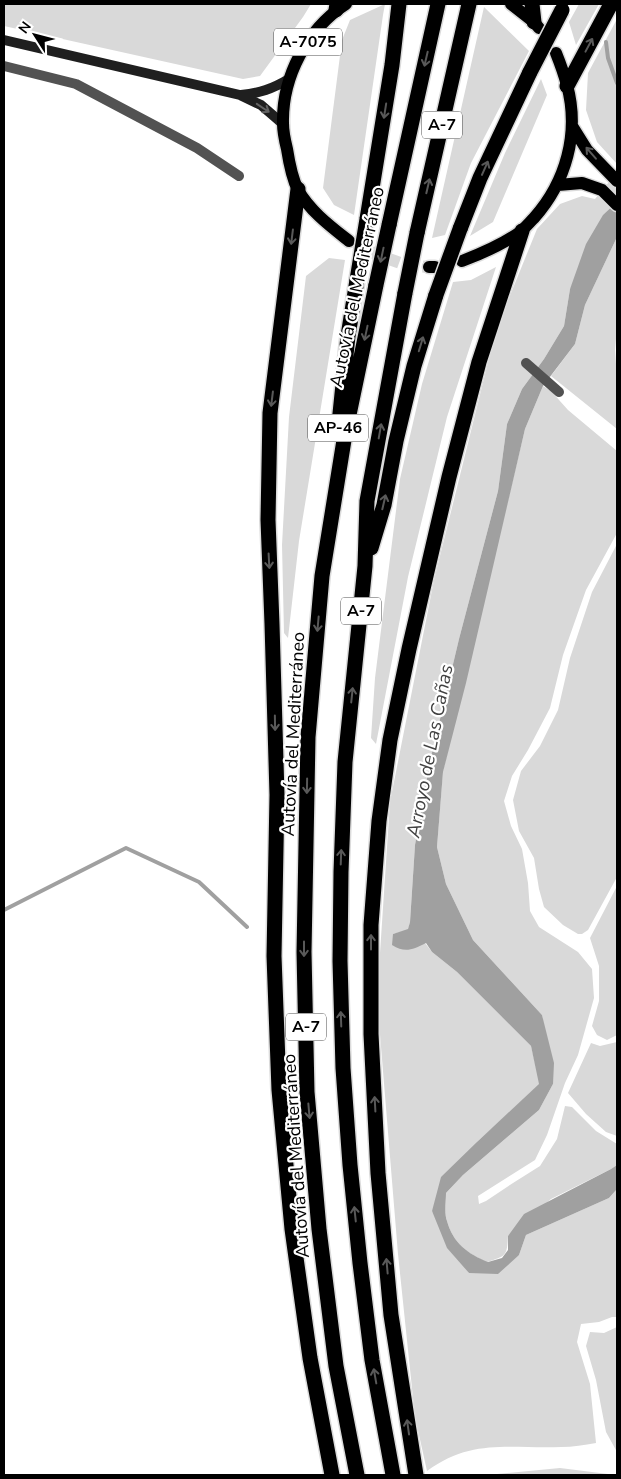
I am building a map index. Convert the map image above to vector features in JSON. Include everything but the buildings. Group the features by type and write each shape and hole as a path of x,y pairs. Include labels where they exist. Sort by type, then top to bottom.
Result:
{"highway":[{"path":"532,4 536,25"},
{"path":"567,86 611,4"},
{"name":"AP-46","path":"322,576 348,336 391,75 398,7"},
{"name":"Autovía del Mediterráneo","path":"356,1475 336,1366 319,1229 307,1092 304,952 308,737 322,576 345,434 437,7"},
{"path":"365,566 384,505 396,441 412,376 436,295 480,178 530,72 564,7"},
{"name":"A-7","path":"393,1475 372,1360 350,1164 342,1039 340,962 345,762 365,566 367,501 417,233 468,10"},
{"path":"298,189 270,413 268,520 277,795 275,966 279,1090 292,1229 310,1358 332,1475"},
{"path":"416,1475 392,1315 378,1172 372,1034 370,925 379,821 392,731 409,649 449,477 479,362 522,231"}],"main road":[{"path":"511,4 536,25"},
{"name":"A-7075","path":"340,6 315,32 297,59 288,79 284,101 283,124 289,161 298,189 318,216 349,241"},
{"name":"A-7075","path":"4,40 240,95 261,105 283,124"},
{"path":"462,261 491,250 522,231 542,209 558,185 567,159 572,126 567,86 556,53"},
{"name":"A-7075","path":"240,95 260,93 288,79"},
{"path":"572,126 587,150 615,179"},
{"path":"558,185 582,183 602,190 617,205"}],"street":[{"path":"4,66 76,84 197,148 239,176"},
{"path":"526,363 559,392"}],"shaded area":[{"path":"4,4 311,4 260,76 243,79 4,26"},
{"path":"385,4 354,215 334,205 323,188 342,40 350,20"},
{"path":"579,4 599,4 576,45 569,22"},
{"path":"484,7 529,51 471,163 445,235 432,238"},
{"path":"617,19 617,164 597,142 586,110 588,73"},
{"path":"541,79 547,95 493,222 470,236 505,153"},
{"path":"617,172 617,202 570,289 564,326 544,359 522,389 507,424 498,491 459,639 430,761 415,845 410,922 408,930 393,934 425,943 432,952 457,972 531,1046 540,1084 478,1141 432,1211 469,1273 519,1255 526,1235 609,1198 617,1189 617,1317 581,1324 577,1342 590,1384 596,1443 565,1447 492,1447 476,1449 444,1461 427,1471 415,1417 398,1254 377,998 390,802 434,580 496,330 537,229 560,204 582,196 595,199"},
{"path":"617,202 617,237 585,305 575,344 543,386 525,429 466,683 443,772 437,847 446,884 473,940 542,1015 554,1063 553,1084 539,1110 463,1175 446,1193 446,1218 453,1236 462,1247 488,1262 502,1258 508,1250 508,1236 524,1214 617,1165 617,1189 609,1198 526,1235 519,1255 498,1274 469,1273 447,1248 432,1211 441,1177 539,1084 531,1046 457,972 432,952 426,943 413,949 401,949 392,945 393,934 408,929 410,922 415,845 430,761 459,639 498,491 507,424 522,389 544,359 564,326 570,289 586,244 603,215"},
{"path":"617,237 617,327 615,350 617,429 551,376 575,344 585,305"},
{"path":"329,258 345,260 299,541 288,638 284,633 282,545 289,417 306,276"},
{"path":"496,267 447,417 408,577 376,744 371,738 375,678 400,479 422,384 453,282 471,280"},
{"path":"543,386 551,391 568,410 617,451 617,533 586,590 563,655 550,708 512,776 504,801 511,826 522,849 528,883 530,911 539,927 578,952 592,969 594,998 578,1055 565,1083 547,1135 535,1160 478,1196 479,1204 540,1166 557,1139 565,1106 572,1107 596,1131 617,1144 617,1165 551,1199 508,1236 507,1248 502,1256 487,1262 462,1247 453,1236 446,1218 446,1193 463,1175 539,1110 553,1084 542,1015 473,940 446,884 437,847 443,771 525,429"},
{"path":"617,544 617,877 588,930 578,934 563,925 544,907 534,858 519,831 513,800 521,771 540,746 558,710 570,658 592,592"},
{"path":"617,886 617,1035 607,1040 597,1035 592,1026 599,1001 599,966 590,938"},
{"path":"617,1042 617,1136 606,1132 586,1114 568,1093 591,1043 600,1046"},
{"path":"617,1327 617,1452 606,1432 596,1380 586,1346 590,1332 604,1333"},
{"path":"560,1468 616,1475 497,1475 497,1474"}],"waterway":[{"name":"Arroyo de Las Cañas","path":"606,42 608,58 617,83"},
{"path":"4,910 126,848 199,882 247,927"}],"tunnel":[{"path":"355,244 406,265 429,267"}]}
